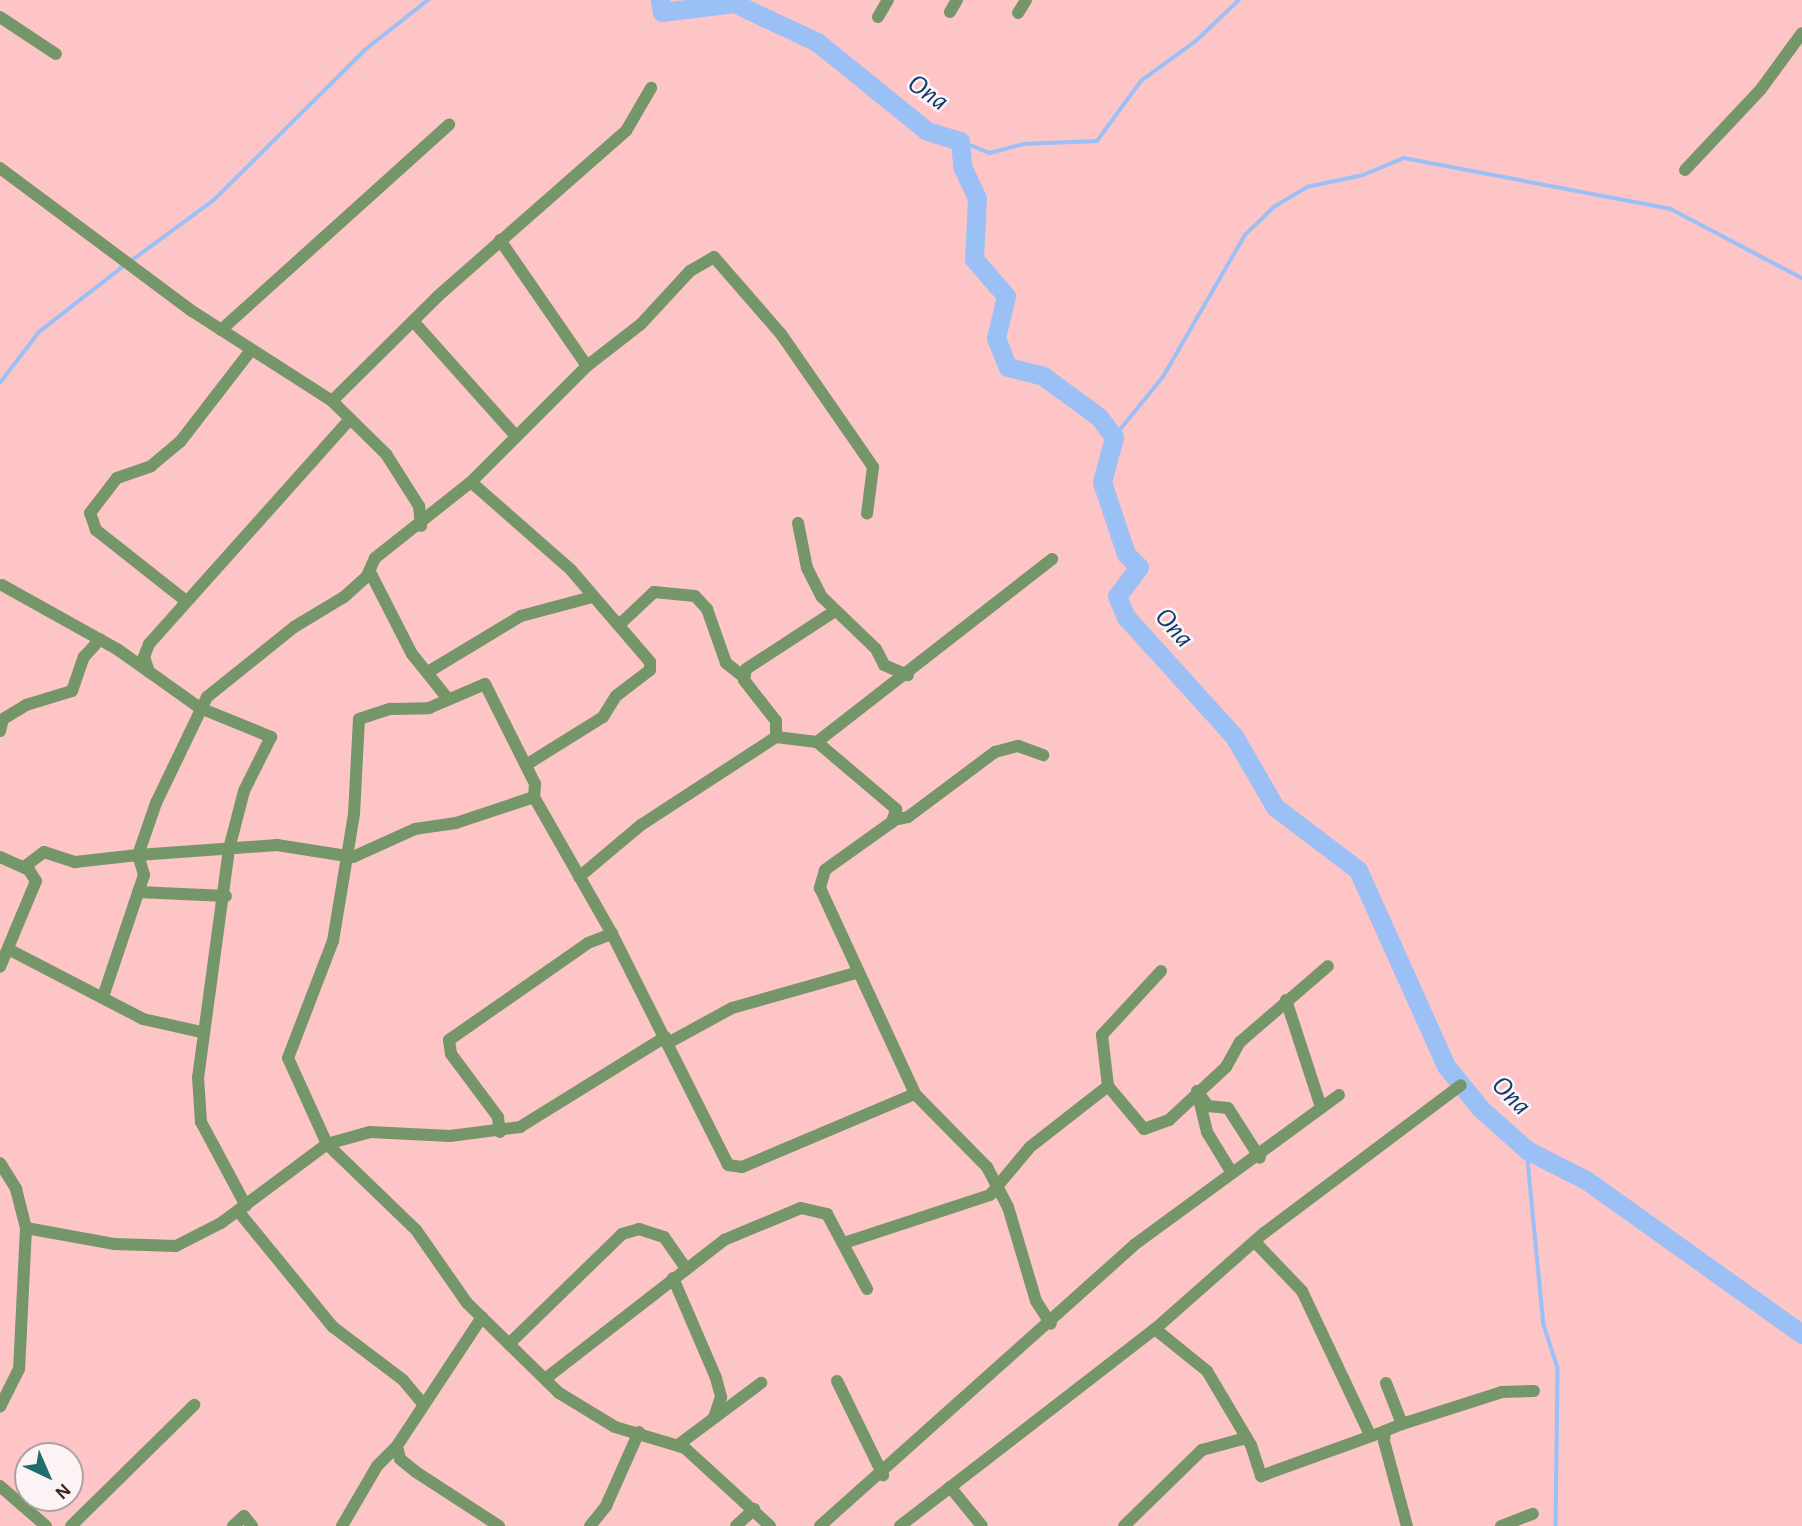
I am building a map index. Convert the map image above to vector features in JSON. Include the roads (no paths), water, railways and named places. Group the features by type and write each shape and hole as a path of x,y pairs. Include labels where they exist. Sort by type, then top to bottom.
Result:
{"street":[{"path":"878,17 888,0"},
{"path":"950,12 957,0"},
{"path":"1018,13 1026,0"},
{"path":"0,17 56,54"},
{"path":"1685,170 1761,89 1802,33"},
{"path":"332,401 500,240 626,131 651,88"},
{"path":"221,330 449,125"},
{"path":"0,168 221,330 332,401 386,454 419,506 421,526"},
{"path":"500,240 587,366"},
{"path":"103,997 144,875 138,855 200,708 222,684 294,627 344,597 370,572 375,558 421,526 471,482 587,366 641,324 690,271 714,257 782,334 873,467 867,514"},
{"path":"414,321 516,436"},
{"path":"186,601 96,530 90,513 117,478 151,466 180,442 251,350"},
{"path":"149,672 144,652 186,601 350,419"},
{"path":"471,482 571,570 592,597 646,653 650,670 616,696 603,718 526,765"},
{"path":"798,523 807,568 835,611 876,649 884,664 908,675"},
{"path":"817,742 908,675 1052,559"},
{"path":"370,572 412,654 448,699"},
{"path":"2,585 100,639 200,708 271,737 244,791 229,849 226,896 201,1032 197,1103 201,1122 242,1209 333,1327 403,1380 423,1404"},
{"path":"619,625 654,592 673,590 695,596 706,609 726,663 744,677 776,721 776,737"},
{"path":"428,672 522,616 592,597"},
{"path":"744,677 751,664 782,641 835,611"},
{"path":"0,731 3,719 26,705 72,691 84,657 100,639"},
{"path":"770,1526 754,1509 678,1445 615,1427 545,1379 482,1317 416,1230 327,1144 288,1058 328,960 344,857 354,814 359,719 367,713 429,708 485,684 535,784 534,797 612,934 733,1167 915,1094"},
{"path":"579,877 651,818 776,737 817,742 896,808 893,820"},
{"path":"1043,755 1018,746 995,752 908,817 893,820 820,874 820,888 856,973 915,1094 971,1149 996,1185 1036,1301 1051,1324"},
{"path":"24,867 44,852 75,862 277,845 344,857 369,854 415,829 456,823 534,797"},
{"path":"0,857 24,867 34,877 35,888 0,967"},
{"path":"138,892 226,896"},
{"path":"500,1132 498,1117 452,1054 449,1040 589,943 612,934"},
{"path":"8,950 143,1019 201,1032"},
{"path":"1161,971 1101,1035 1108,1086 1144,1129 1169,1120 1286,1000 1328,966"},
{"path":"26,1228 155,1247 186,1241 242,1209 327,1144 370,1132 500,1132 520,1127 666,1040 732,1007 856,973"},
{"path":"1286,1000 1321,1107"},
{"path":"900,1526 1155,1329 1255,1242 1461,1085"},
{"path":"847,1242 980,1200 1030,1147 1108,1086"},
{"path":"1197,1091 1208,1106 1228,1108 1260,1158"},
{"path":"1197,1091 1207,1132 1232,1173"},
{"path":"820,1526 883,1475 1051,1324 1134,1245 1232,1173 1260,1158 1339,1095"},
{"path":"0,1163 16,1189 26,1228 19,1369 0,1408"},
{"path":"545,1379 724,1240 801,1208 821,1209 847,1242 867,1289"},
{"path":"509,1344 622,1234 639,1229 664,1237 685,1269"},
{"path":"1255,1242 1302,1291 1370,1435"},
{"path":"673,1278 716,1378 721,1397 714,1417"},
{"path":"342,1526 377,1466 397,1446 482,1317"},
{"path":"1155,1329 1207,1371 1246,1438 1261,1476 1370,1435 1502,1392 1534,1391"},
{"path":"837,1381 883,1475"},
{"path":"678,1445 761,1383"},
{"path":"1386,1383 1402,1424"},
{"path":"71,1526 194,1405"},
{"path":"1385,1431 1407,1526"},
{"path":"590,1526 606,1506 639,1432"},
{"path":"1124,1526 1202,1450 1246,1438"},
{"path":"397,1446 400,1459 416,1472 499,1526"},
{"path":"0,1486 46,1526"},
{"path":"950,1487 982,1526"},
{"path":"736,1526 754,1509"},
{"path":"1501,1526 1532,1514"},
{"path":"233,1526 244,1516 252,1526"}],"waterway":[{"path":"131,261 214,200 366,49 428,0"},
{"name":"Ona","path":"660,0 662,12 734,3 817,42 927,131 960,141 962,166 977,198 974,259 1006,296 996,338 1008,367 1043,376 1099,417 1114,437 1102,482 1126,554 1139,567 1117,596 1126,617 1234,736 1275,807 1358,870 1446,1066 1481,1109 1527,1150 1586,1180 1802,1334"},
{"path":"960,141 990,153 1023,144 1097,141 1141,81 1196,41 1239,0"},
{"path":"1114,437 1163,377 1245,235 1274,207 1307,187 1363,175 1404,158 1671,209 1802,278"},
{"path":"0,383 39,332 125,265"},
{"path":"1527,1150 1544,1325 1558,1368 1556,1526"}]}
